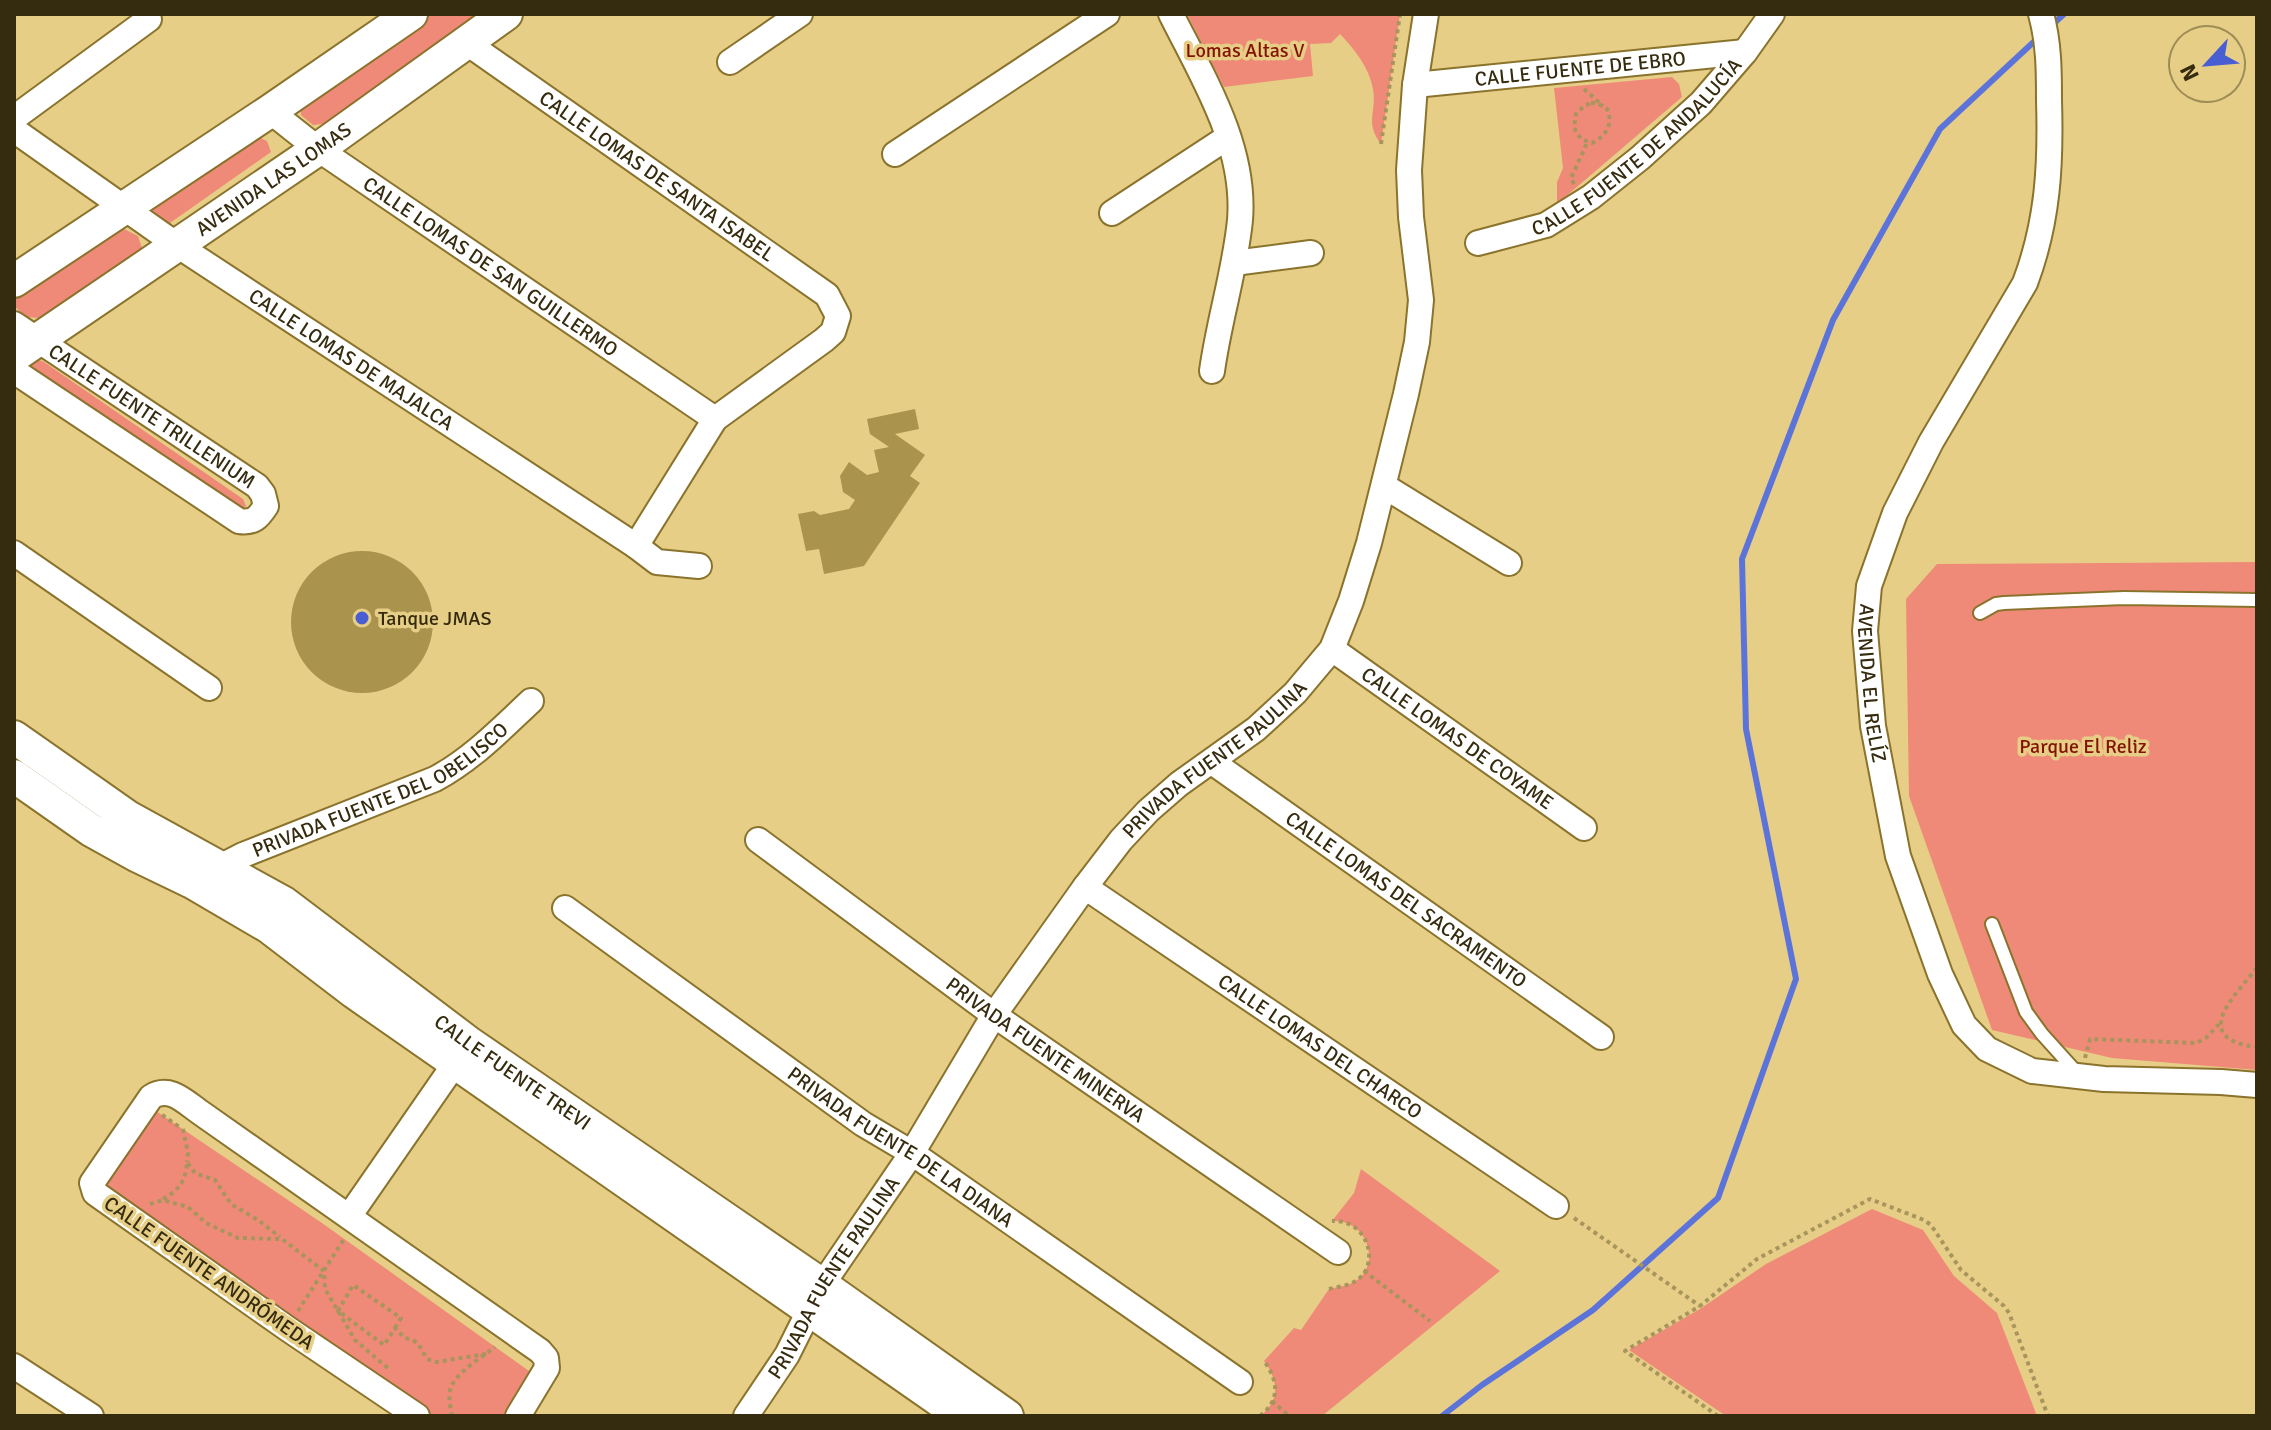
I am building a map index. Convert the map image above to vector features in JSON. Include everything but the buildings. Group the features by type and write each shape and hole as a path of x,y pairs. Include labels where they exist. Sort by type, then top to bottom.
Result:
{"street":[{"path":"14,281 411,14"},
{"name":"AVENIDA LAS LOMAS","path":"22,340 177,245 318,149 506,14"},
{"path":"730,62 800,14"},
{"path":"895,154 1107,14"},
{"path":"1171,14 1214,101 1228,137 1239,184 1240,218 1234,263 1217,334 1212,371"},
{"name":"PRIVADA FUENTE PAULINA","path":"746,1416 787,1355 815,1298 912,1153 994,1015 1085,887 1148,811 1179,784 1256,729 1295,693 1332,649 1351,601 1384,486 1417,342 1421,300 1411,217 1411,128 1426,14"},
{"name":"CALLE FUENTE DE ANDALUCÍA","path":"1478,243 1546,225 1591,197 1701,103 1745,52 1772,14"},
{"name":"AVENIDA EL RELÍZ","path":"2041,14 2048,51 2051,144 2042,233 2025,283 1931,442 1895,513 1869,586 1865,631 1873,726 1898,856 1940,974 1971,1034 1987,1049 2032,1071 2080,1077 2257,1085"},
{"path":"14,118 149,19"},
{"name":"CALLE LOMAS DE SANTA ISABEL","path":"467,43 827,295 838,316 833,332 715,419"},
{"name":"CALLE FUENTE DE EBRO","path":"1415,85 1745,52"},
{"name":"CALLE LOMAS DE SAN GUILLERMO","path":"270,111 318,149 715,419"},
{"name":"CALLE LOMAS DE MAJALCA","path":"14,130 177,245 657,562 699,566"},
{"path":"1112,213 1228,137"},
{"path":"1234,263 1311,253"},
{"name":"CALLE FUENTE TRILLENIUM","path":"14,371 239,521 253,521 266,506 257,486 22,340"},
{"path":"636,546 715,419"},
{"path":"1384,486 1509,563"},
{"path":"14,553 209,688"},
{"name":"CALLE LOMAS DE COYAME","path":"1332,649 1584,828"},
{"name":"PRIVADA FUENTE DEL OBELISCO","path":"205,874 243,855 435,779 470,757 531,701"},
{"name":"CALLE FUENTE TREVI","path":"14,737 205,874 354,992 462,1053 815,1298 1007,1416"},
{"name":"CALLE LOMAS DEL SACRAMENTO","path":"1212,762 1601,1037"},
{"name":"CALLE FUENTE TREVI","path":"14,776 91,830 136,855 205,874"},
{"name":"PRIVADA FUENTE MINERVA","path":"758,840 994,1015 1338,1252"},
{"name":"CALLE LOMAS DEL CHARCO","path":"1085,887 1556,1206"},
{"name":"PRIVADA FUENTE DE LA DIANA","path":"565,908 863,1124 912,1153 1240,1382"},
{"path":"341,1223 462,1053"},
{"name":"CALLE FUENTE ANDRÓMEDA","path":"417,1416 93,1190 92,1183 145,1104 157,1093 165,1091 201,1113 341,1223 544,1354 547,1368 518,1416"},
{"name":"CALLE FUENTE TREVI","path":"815,1298 962,1416"},
{"path":"14,1366 91,1416"}],"lane":[{"path":"1980,613 1996,604 2019,602 2124,598 2257,600"},
{"path":"1992,924 2026,1012 2080,1077"}],"path":[{"path":"1381,144 1400,14"},
{"path":"1597,103 1607,109 1611,123 1598,140 1587,143 1574,128 1576,114 1584,106 1597,103"},
{"path":"1578,186 1571,178 1587,143"},
{"path":"2080,1077 2090,1039 2196,1043 2206,1038 2220,1023 2222,1011 2257,968"},
{"path":"2220,1023 2226,1036 2239,1045 2257,1047"},
{"path":"156,1111 195,1138"},
{"path":"145,1205 163,1200 179,1189 184,1180 188,1153 183,1129"},
{"path":"187,1162 195,1173 215,1180 231,1204 258,1220 324,1271 325,1289 355,1340 393,1373"},
{"path":"1718,1416 1625,1351 1700,1306 1757,1259 1870,1199 1931,1225 1961,1270 2004,1306 2048,1416"},
{"path":"163,1200 188,1207 206,1223 238,1238 282,1239"},
{"path":"1581,1222 1700,1306"},
{"path":"291,1321 344,1239 341,1223"},
{"path":"1364,1271 1430,1321"},
{"path":"353,1285 401,1318 384,1345 338,1311 353,1285"},
{"path":"395,1328 419,1345 427,1359 436,1362 486,1354"},
{"path":"452,1416 449,1391 459,1374 495,1347 506,1354"},
{"path":"1260,1416 1268,1410 1276,1394 1274,1375 1264,1361"},
{"path":"1272,1401 1289,1416"}],"green space":[{"path":"427,14 482,14 323,124 313,125 301,115 301,106"},
{"name":"Lomas Altas V","path":"1187,14 1400,14 1381,144 1373,130 1374,97 1368,73 1340,34 1331,43 1310,44 1313,76 1224,87"},
{"path":"1672,77 1679,84 1682,97 1557,204 1557,182 1563,168 1554,88"},
{"path":"252,134 267,141 271,152 170,223 156,215 152,206"},
{"path":"122,228 138,236 142,248 39,318 27,317 15,307 14,299 111,231"},
{"path":"37,359 243,499 246,506 243,510 30,371 31,360"},
{"name":"Parque El Reliz","path":"2257,562 2257,1070 2112,1058 1992,1030 1909,796 1906,599 1937,564"},
{"path":"156,1111 322,1223 536,1376 510,1416 430,1416 126,1208 105,1188 107,1178"},
{"path":"1361,1169 1500,1271 1322,1416 1260,1416 1267,1410 1275,1390 1272,1375 1264,1361 1294,1328 1301,1330 1329,1289 1354,1282 1368,1266 1369,1256 1363,1235 1345,1222 1332,1221 1354,1193"},
{"path":"1872,1209 1923,1230 1954,1276 1997,1313 2037,1416 1726,1416 1629,1350 1700,1309 1766,1264"}],"waterway":[{"path":"2051,26 2064,14"},
{"path":"1442,1416 1593,1310 1718,1198 1796,979 1746,729 1742,559 1833,320 1940,129 2039,37"}],"place":[{"name":"Tanque JMAS","path":"362,618"}]}
